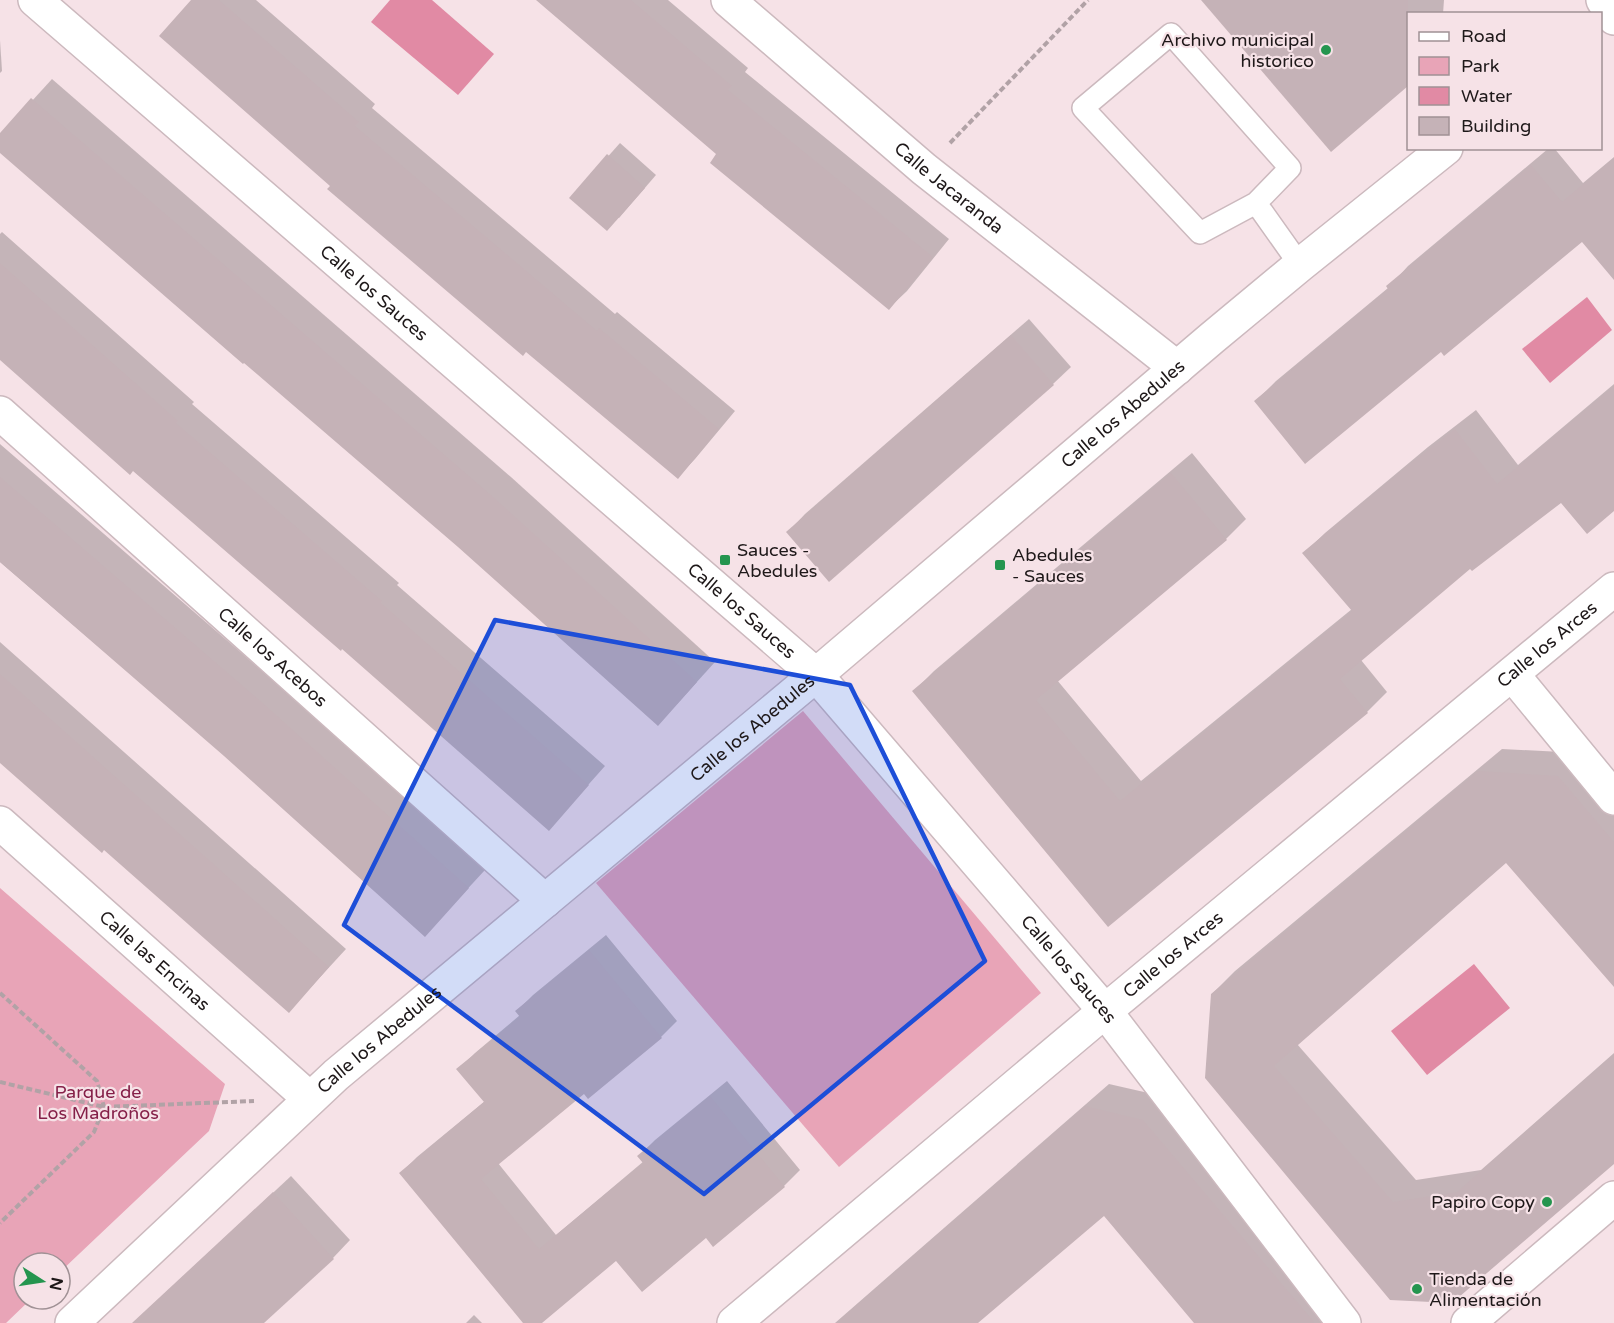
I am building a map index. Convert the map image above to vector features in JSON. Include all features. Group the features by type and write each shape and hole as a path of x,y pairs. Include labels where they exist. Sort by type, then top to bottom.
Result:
{"street":[{"name":"Calle los Sauces","path":"35,0 816,675 1105,1011 1344,1323"},
{"name":"Calle Jacaranda","path":"728,0 924,170 1177,368"},
{"name":"Calle los Abedules","path":"72,1323 310,1099 1300,265 1444,150"},
{"name":"Calle los Acebos","path":"0,413 545,901"},
{"name":"Calle los Arces","path":"734,1323 1105,1011 1614,589"},
{"path":"1512,674 1614,798"},
{"name":"Calle las Encinas","path":"0,823 310,1099"},
{"path":"1468,1323 1614,1198"}],"lane":[{"path":"1171,34 1290,168 1256,203 1200,233 1083,108 1171,34"},
{"path":"1256,203 1300,265"}],"path":[{"path":"924,170 1088,0"},
{"path":"0,993 97,1081 104,1107 94,1132 0,1223"},
{"path":"0,1082 104,1107 310,1099"}],"highlighted area":[{"path":"495,620 850,685 985,961 704,1194 344,925"}],"green space":[{"path":"803,711 1041,993 839,1167 596,883"},
{"name":"Parque de Los Madroños","path":"0,888 225,1084 209,1131 72,1261 72,1251 12,1251 12,1311 18,1311 6,1323 0,1323"}],"water":[{"path":"390,0 432,0 494,54 458,95 371,22"},
{"path":"1587,297 1612,330 1550,383 1522,349"},
{"path":"1474,964 1510,1008 1427,1075 1391,1031"}],"building":[{"path":"191,0 219,0 359,122 355,126 597,331 599,328 719,429 678,479 526,352 523,356 327,189 330,186 159,36"},
{"path":"536,0 631,0 732,86 728,90 933,257 889,310 710,163 716,154"},
{"name":"Archivo municipal historico","path":"1201,0 1408,0 1407,87 1331,152"},
{"path":"31,98 492,496 697,682 658,726 458,547 0,153 0,133"},
{"path":"607,154 645,188 607,231 569,198"},
{"path":"1614,158 1614,280 1582,242 1444,356 1441,352 1305,464 1254,401 1388,289 1386,286 1531,165 1562,202"},
{"path":"0,263 178,421 176,423 382,601 381,603 589,785 549,831 342,649 341,651 133,471 130,475 0,360"},
{"path":"1011,335 1054,385 829,582 786,532"},
{"path":"1614,386 1614,511 1587,534 1561,503 1472,571 1470,569 1340,679 1368,713 1108,927 912,691 1171,473 1227,540 1036,700 1120,801 1352,611 1302,553 1455,429 1497,484"},
{"path":"0,477 257,698 469,888 425,937 224,756 0,562"},
{"path":"0,674 329,967 289,1013 104,850 102,853 0,763"},
{"path":"1478,771 1558,776 1614,842 1614,987 1506,863 1274,1066 1393,1202 1457,1192 1614,1054 1614,1164 1452,1303 1390,1300 1205,1078 1211,994"},
{"path":"589,950 662,1038 588,1099 584,1094 481,1179 539,1249 643,1163 637,1156 710,1096 785,1187 713,1247 706,1238 642,1292 616,1261 542,1323 523,1323 399,1173 484,1102 456,1069 520,1017 515,1011"},
{"path":"1085,1106 1143,1120 1315,1323 1194,1323 1104,1216 978,1323 836,1323"},
{"path":"273,1192 334,1259 264,1323 132,1323"}],"place":[{"name":"Archivo municipal historico","path":"1326,50"},
{"name":"Sauces - Abedules","path":"725,560"},
{"name":"Abedules - Sauces","path":"1000,565"},
{"name":"Papiro Copy","path":"1547,1202"},
{"name":"Tienda de Alimentación","path":"1417,1289"}]}
